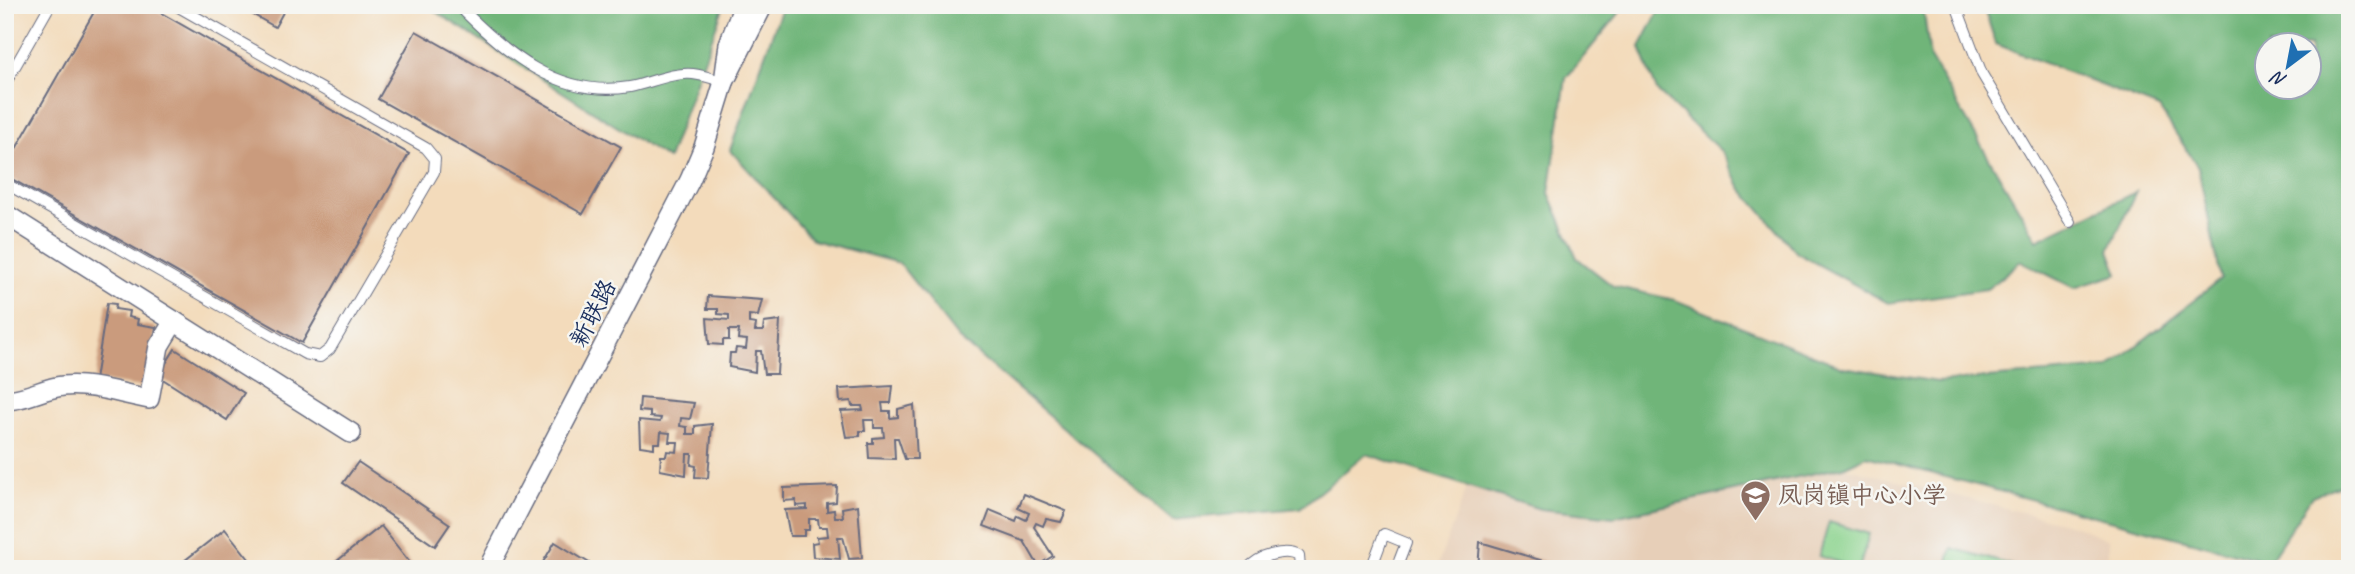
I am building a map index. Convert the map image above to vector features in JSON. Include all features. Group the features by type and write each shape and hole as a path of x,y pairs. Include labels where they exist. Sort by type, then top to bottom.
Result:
{"street":[{"name":"新联路","path":"490,566 690,180 724,82 729,44 744,5"},
{"name":"新联路","path":"724,82 764,5"},
{"path":"5,214 351,433"},
{"path":"5,400 26,398 59,386 79,385 149,399 159,346 174,321"}],"lane":[{"path":"5,84 50,5"},
{"path":"5,183 304,354 320,357 330,349 434,172 435,159 426,148 175,5"},
{"path":"457,5 514,57 540,73 570,83 600,88 628,87 673,75 694,74 724,82"},
{"path":"1956,5 1982,74 2070,222"},
{"path":"1371,569 1384,534 1406,543 1396,569"},
{"path":"1248,569 1259,559 1289,552 1299,556 1300,569"}],"shaded area":[{"name":"凤岗镇中心小学","path":"1843,467 2076,526 2109,540 2109,569 1436,569 1467,487 1540,509 1614,517"}],"green space":[{"path":"425,5 724,5 668,159"},
{"path":"783,5 1626,5 1566,78 1549,193 1577,258 1613,286 1675,300 1843,367 1938,382 2108,368 2221,279 2198,167 2159,108 1996,44 1983,5 2350,5 2350,481 2312,496 2269,562 1866,456 1843,467 1614,517 1540,509 1366,454 1300,508 1172,520 958,338 899,263 813,240 730,150"},
{"path":"1662,5 1923,5 1930,58 2037,240 2136,192 2109,250 2118,274 2074,288 2021,261 1987,289 1888,303 1797,253 1741,188 1722,152 1657,91 1640,47"},
{"path":"1829,522 1869,534 1859,569 1819,556"},
{"path":"1952,548 2014,566 2013,569 1946,569"}],"building":[{"path":"98,5 147,5 409,154 302,343 5,175 5,168"},
{"path":"236,5 287,5 275,27"},
{"path":"416,31 621,147 583,214 378,99"},
{"path":"708,296 762,300 758,316 749,315 749,323 756,324 755,331 763,331 764,323 780,321 777,374 764,374 761,351 756,351 755,372 729,367 730,353 735,353 736,348 746,349 747,340 738,339 739,330 729,330 729,340 723,340 723,345 709,344 707,318 729,320 729,315 718,314 718,309 707,309"},
{"path":"107,303 116,304 115,309 129,311 128,317 138,319 137,324 156,327 146,388 95,380"},
{"path":"175,349 244,393 227,420 158,376"},
{"path":"893,386 891,403 882,403 883,411 890,411 890,418 898,417 898,409 914,405 917,459 905,459 898,438 894,438 895,459 869,458 868,443 873,443 873,438 884,437 883,428 874,428 874,420 864,420 865,431 860,431 860,436 846,437 841,411 863,410 862,406 852,406 851,401 840,402 839,389"},
{"path":"640,398 694,403 690,419 681,418 680,426 687,427 687,434 695,434 695,426 712,424 708,478 695,477 696,466 691,465 692,454 687,454 686,475 660,470 661,456 666,456 667,451 677,452 678,442 669,442 670,433 661,432 660,443 654,443 654,448 640,446 639,420 660,422 661,418 650,417 650,412 639,411"},
{"path":"358,462 450,524 435,546 343,483"},
{"path":"837,486 836,502 827,503 827,511 834,510 835,517 843,517 842,508 858,505 862,558 849,559 843,537 838,537 840,559 813,557 812,543 818,542 817,537 828,536 827,527 819,527 818,519 809,519 809,530 804,530 804,536 790,536 785,510 807,509 807,505 796,506 796,500 784,501 784,488"},
{"path":"1024,494 1066,511 1061,522 1046,519 1043,526 1036,523 1034,527 1053,556 1038,565 1024,541 984,526 990,510 1016,521 1018,516 1026,520 1029,513 1018,508"},
{"path":"381,526 415,569 327,569"},
{"path":"225,529 257,569 182,569 179,565"},
{"path":"555,542 599,569 539,569"},
{"path":"1480,542 1567,568 1567,569 1478,569"}],"place":[{"name":"凤岗镇中心小学","path":"1755,522"}]}
